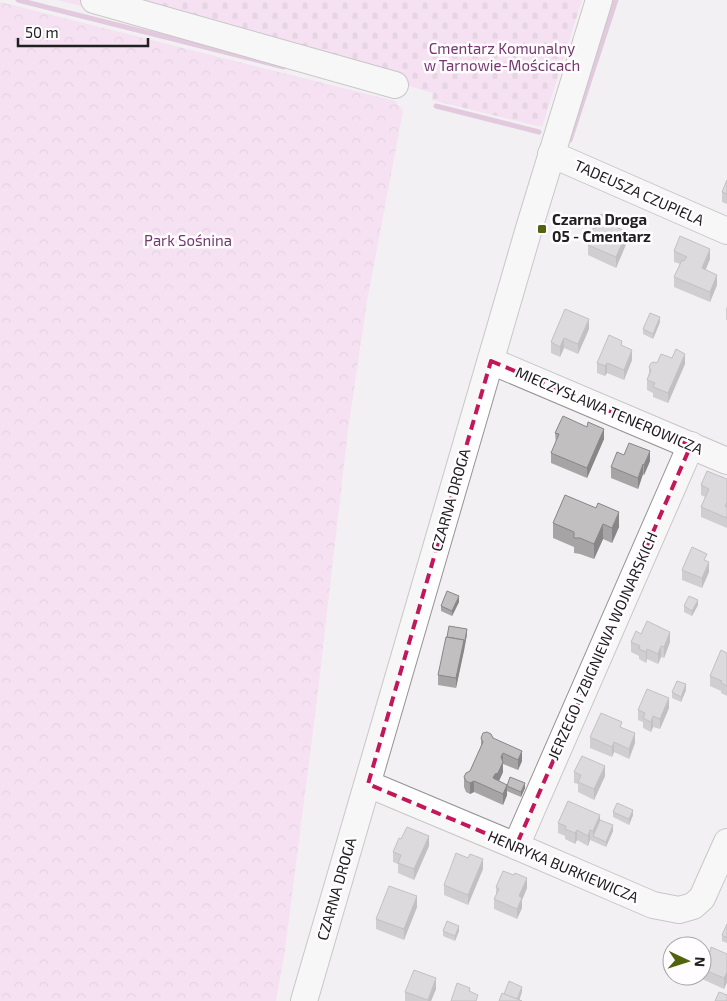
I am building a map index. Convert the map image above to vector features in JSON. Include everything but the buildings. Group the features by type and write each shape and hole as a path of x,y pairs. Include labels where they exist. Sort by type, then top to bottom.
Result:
{"street":[{"name":"CZARNA DROGA","path":"309,1000 368,784 551,154 599,0"},
{"path":"104,1 395,85"},
{"name":"TADEUSZA CZUPIELA","path":"551,154 727,231"},
{"name":"MIECZYSŁAWA TENEROWICZA","path":"491,361 727,461"},
{"name":"JERZEGO I ZBIGNIEWA WOJNARSKICH","path":"516,846 690,445"},
{"name":"HENRYKA BURKIEWICZA","path":"368,784 653,905 679,910 693,906 702,898 727,842"}],"highlighted area":[{"path":"491,361 691,445 516,846 368,784"}],"green space":[{"name":"Cmentarz Komunalny w Tarnowie-Mościcach","path":"57,0 582,0 542,127 432,100 433,93 398,83"},
{"name":"Park Sośnina","path":"0,2 395,101 403,111 367,301 348,430 317,699 285,950 276,1001 0,1001"}],"waterway":[{"path":"18,0 284,67"},
{"path":"566,139 570,140 616,0"},
{"path":"436,106 539,132"}],"place":[{"name":"Czarna Droga 05 - Cmentarz","path":"542,229"}]}
